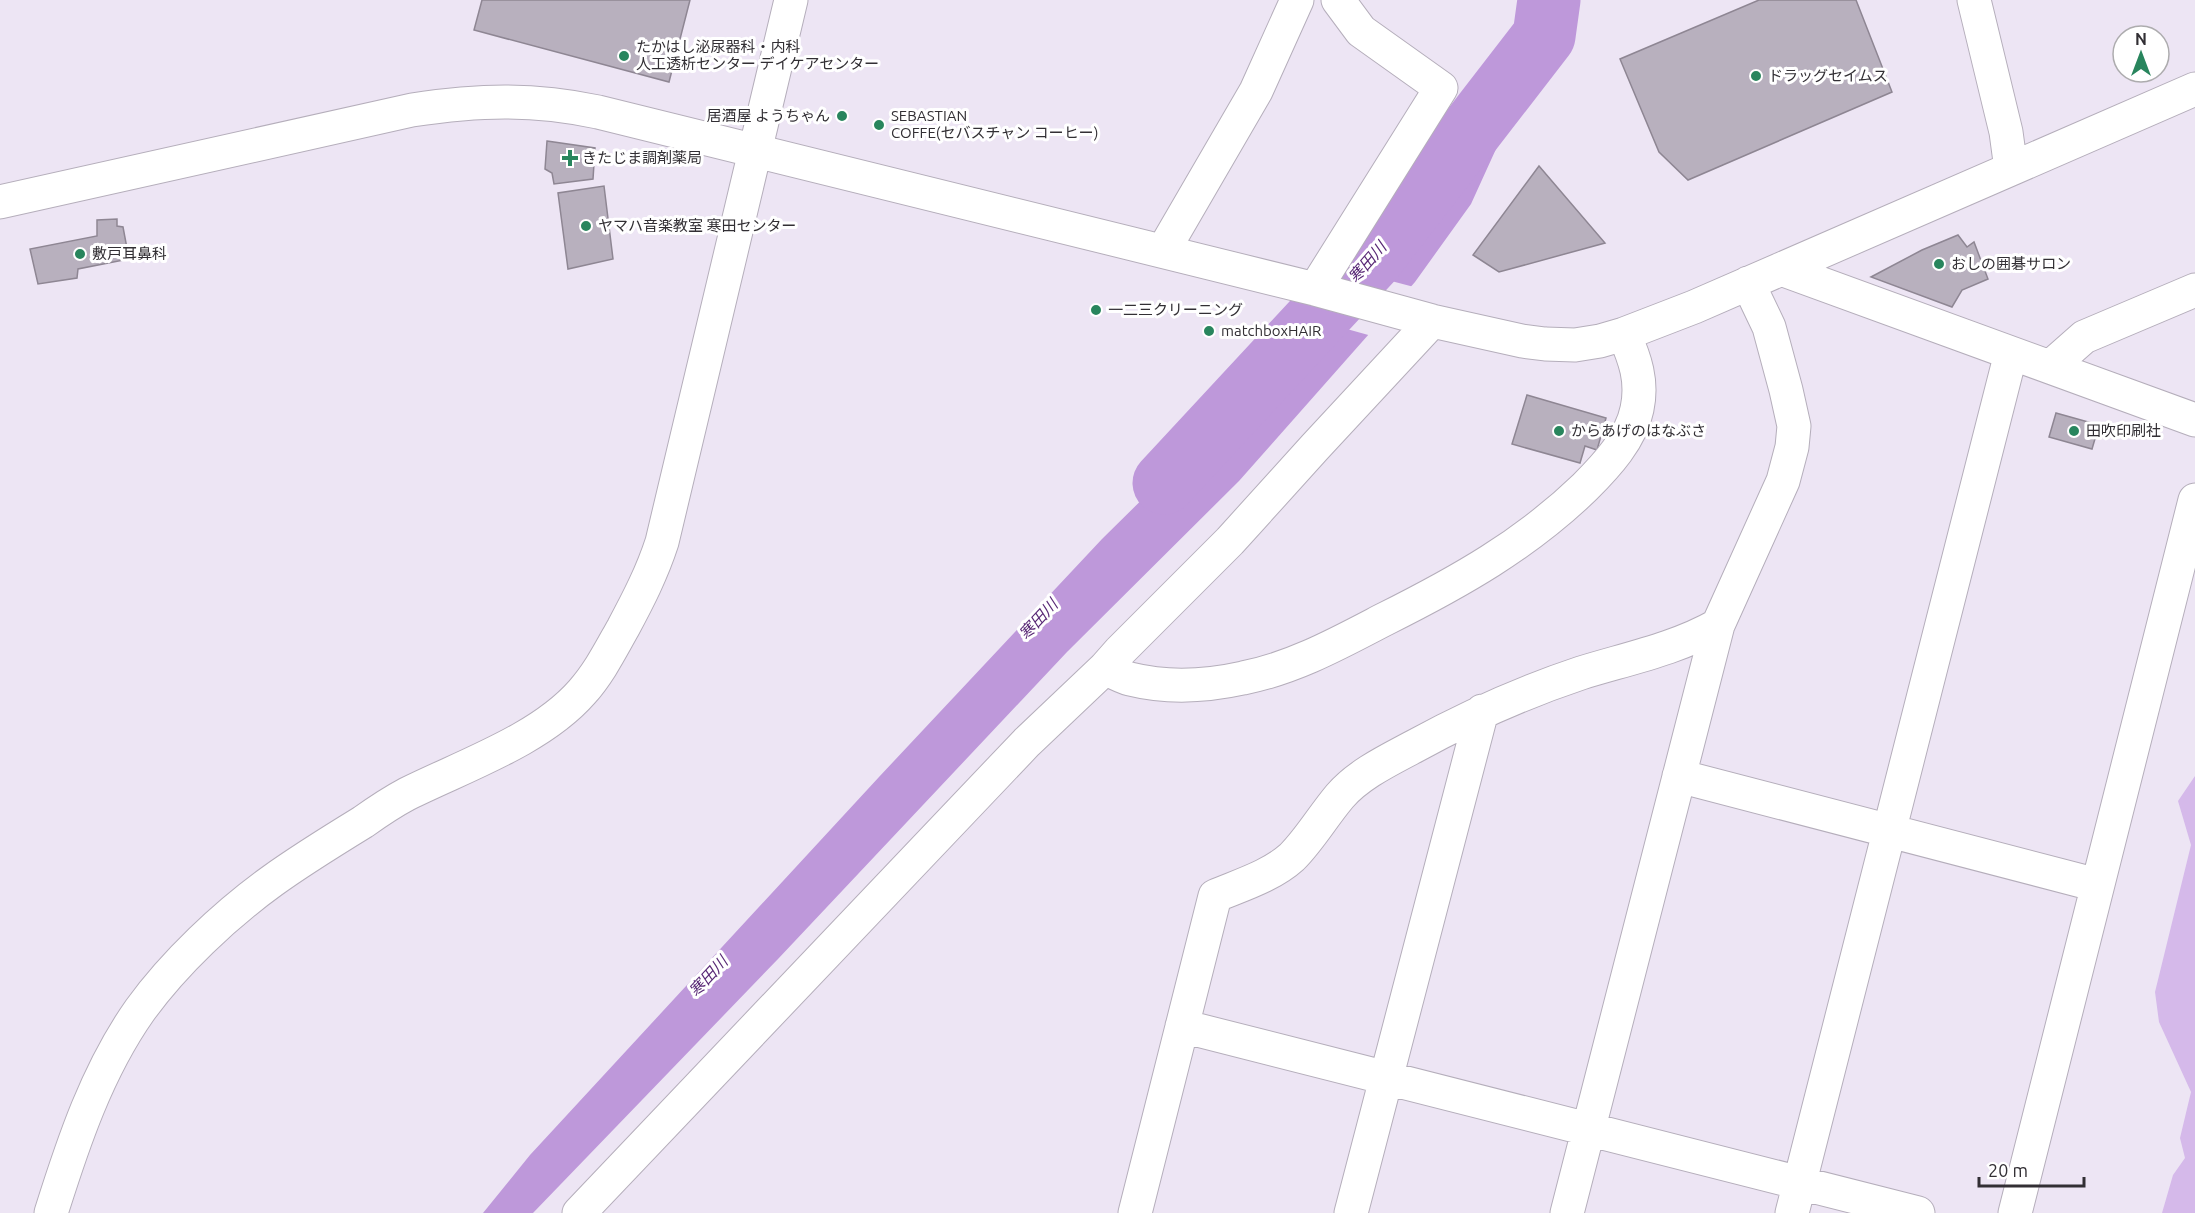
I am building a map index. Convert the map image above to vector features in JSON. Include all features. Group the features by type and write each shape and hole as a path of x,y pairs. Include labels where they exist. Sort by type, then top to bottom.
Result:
{"street":[{"path":"51,1213 67,1160 84,1117 123,1037 161,983 210,932 270,883 405,795 481,760 539,726 573,700 602,666 644,588 662,542 718,302 757,151 791,0"},
{"path":"1163,251 1256,91 1297,0"},
{"path":"1315,289 1440,88 1361,31 1338,0"},
{"path":"1974,0 2006,132 2011,169"},
{"path":"0,202 412,110 477,101 524,101 570,106 757,151 1315,289 1423,319 1522,341 1575,345 1624,334 1748,284 2195,89"},
{"path":"1781,269 2195,420"},
{"path":"1567,1213 1718,625 1784,481 1792,447 1794,426 1769,327 1748,284"},
{"path":"2050,367 2084,337 2195,290"},
{"path":"579,1213 1027,742 1106,668 1120,651 1230,541 1315,447 1423,319"},
{"path":"1106,668 1128,679 1162,684 1220,682 1267,672 1325,650 1496,559 1568,503 1601,471 1622,443 1632,425 1637,409 1640,378 1637,364 1624,334"},
{"path":"1796,1198 2011,353"},
{"path":"2015,1213 2195,500"},
{"path":"1135,1213 1215,896 1270,873 1291,857 1341,795 1356,781 1415,746 1482,711 1578,674 1680,643 1718,625"},
{"path":"1351,1213 1482,711"},
{"path":"1679,776 2097,885"},
{"path":"1182,1026 1589,1129 1796,1198 1918,1213"}],"shaded area":[{"path":"2195,776 2195,1213 2162,1213 2173,1175 2185,1158 2180,1138 2191,1092 2159,1022 2155,992 2191,845 2178,801"}],"water":[{"path":"1544,0 1557,0 1547,63 1539,84 1501,138 1471,204 1415,282 1239,481 1067,652 778,959 533,1213 483,1213 530,1155 1102,539 1317,327 1410,222 1428,216 1460,182 1525,76"}],"pier":[{"path":"1361,273 1414,287 1372,336 1318,321"}],"building":[{"name":"たかはし泌尿器科・内科 人工透析センター デイケアセンター","path":"482,0 690,0 669,82 474,30"},
{"name":"ドラッグセイムス","path":"1759,0 1856,0 1892,92 1688,180 1659,152 1620,59"},
{"name":"きたじま調剤薬局","path":"547,141 595,148 593,179 554,184 552,173 545,169"},
{"path":"1539,166 1605,243 1499,272 1473,255"},
{"name":"ヤマハ音楽教室 寒田センター","path":"604,186 613,259 568,269 558,193"},
{"name":"敷戸耳鼻科","path":"117,219 117,226 123,227 129,259 78,269 77,278 38,284 30,249 97,236 97,220"},
{"name":"おしの囲碁サロン","path":"1958,235 1967,247 1974,242 1988,279 1962,290 1952,307 1871,277 1922,250"},
{"name":"からあげのはなぶさ","path":"1527,395 1606,418 1597,450 1585,446 1580,463 1512,444"},
{"name":"田吹印刷社","path":"2056,413 2099,425 2092,449 2049,437"}],"waterway":[{"name":"寒田川","path":"1164,483 1371,260 1544,36 1549,0"}],"place":[{"name":"たかはし泌尿器科・内科 人工透析センター デイケアセンター","path":"624,56"},
{"name":"ドラッグセイムス","path":"1756,76"},
{"name":"居酒屋 ようちゃん","path":"842,116"},
{"name":"SEBASTIAN COFFE(セバスチャン コーヒー)","path":"879,125"},
{"name":"きたじま調剤薬局","path":"570,158"},
{"name":"ヤマハ音楽教室 寒田センター","path":"586,226"},
{"name":"敷戸耳鼻科","path":"80,254"},
{"name":"おしの囲碁サロン","path":"1939,264"},
{"name":"一二三クリーニング","path":"1096,310"},
{"name":"matchboxHAIR","path":"1209,331"},
{"name":"からあげのはなぶさ","path":"1559,431"},
{"name":"田吹印刷社","path":"2074,431"}]}
